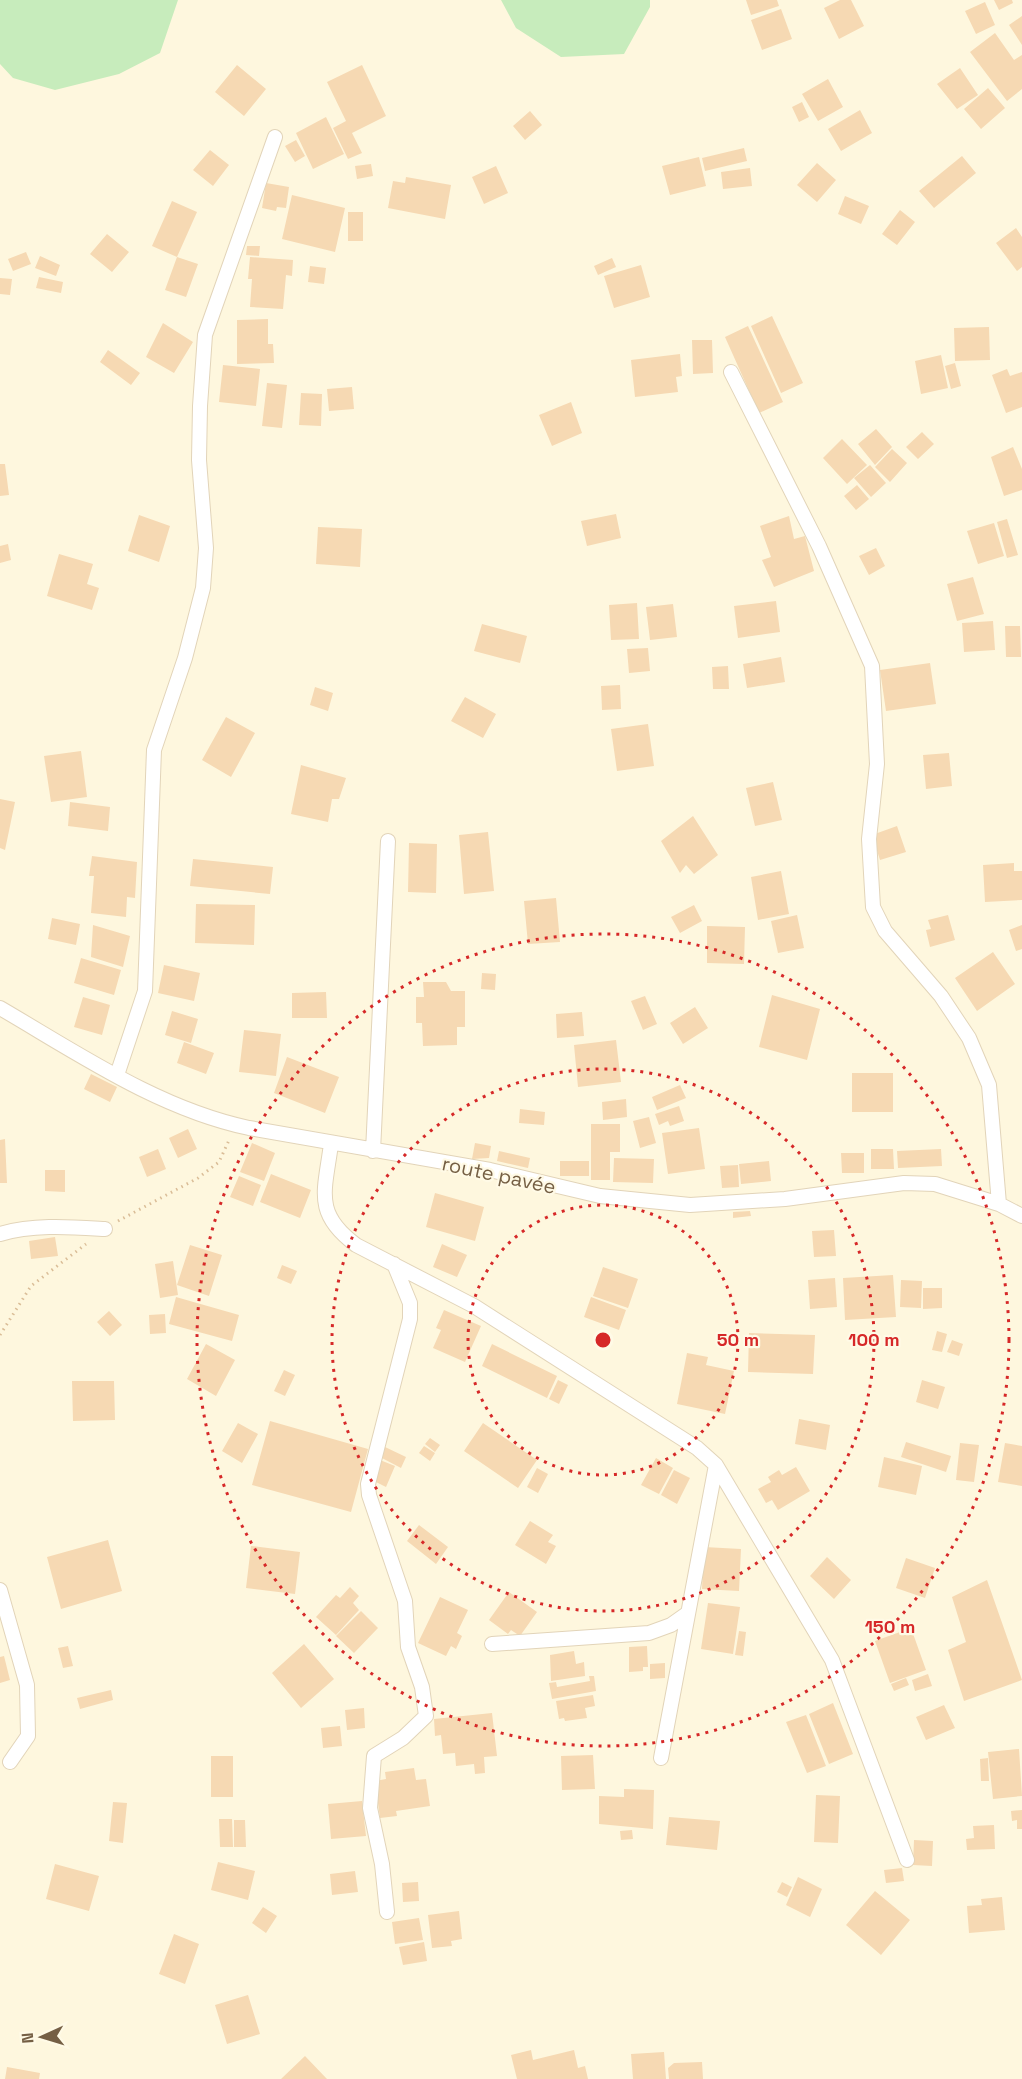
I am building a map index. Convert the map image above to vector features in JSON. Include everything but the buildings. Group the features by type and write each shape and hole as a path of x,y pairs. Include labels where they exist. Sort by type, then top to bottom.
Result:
{"street":[{"path":"117,1075 146,991 154,750 185,658 203,588 206,548 199,460 205,335 275,137"},
{"path":"731,372 819,546 872,666 877,764 869,839 873,907 885,931 941,996 969,1038 989,1085 999,1204"},
{"path":"374,1151 387,841"},
{"name":"route pavée","path":"0,1008 172,1104 217,1121 331,1144 490,1170 600,1196 690,1205 785,1199 904,1183 935,1184 999,1204 1022,1216"},
{"path":"331,1144 324,1199 331,1222 356,1245 474,1305 698,1448 716,1465 832,1660 907,1860"},
{"path":"0,1234 13,1230 70,1227 105,1229"},
{"path":"387,1912 382,1864 370,1808 374,1756 403,1738 426,1716 422,1687 408,1647 405,1601 369,1495 368,1484 410,1319 410,1303 394,1264"},
{"path":"661,1758 716,1465"},
{"path":"0,1590 27,1685 28,1736 10,1762"},
{"path":"492,1644 650,1633 671,1625 688,1613"}],"green space":[{"path":"0,0 178,0 160,53 119,74 55,90 13,78 0,64"},
{"path":"501,0 650,0 650,7 624,54 561,57 516,28"}]}
